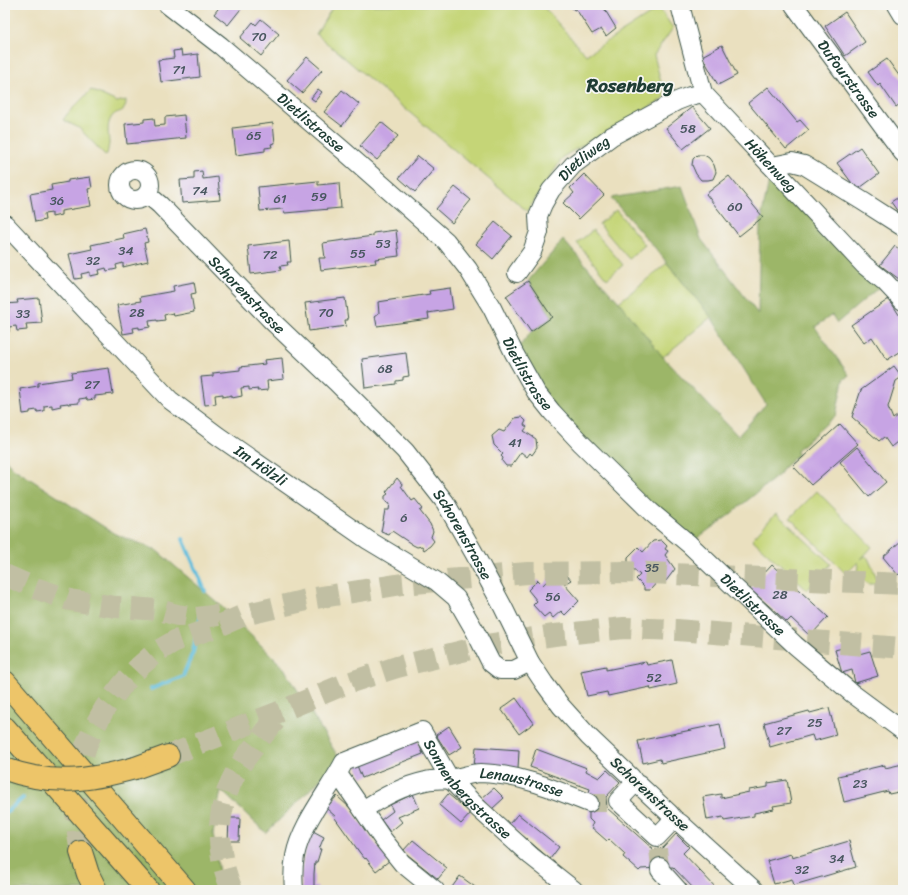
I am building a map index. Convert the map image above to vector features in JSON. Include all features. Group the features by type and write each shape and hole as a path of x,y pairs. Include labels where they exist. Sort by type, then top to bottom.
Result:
{"highway":[{"path":"5,682 185,890"},
{"path":"5,728 148,890"},
{"path":"5,769 37,778 66,780 94,778 135,768 168,756"},
{"path":"81,852 96,890"}],"street":[{"name":"Dietlistrasse","path":"168,5 238,61 344,151 446,241 468,269 492,308 514,353 536,392 552,412 581,443 651,512 689,544 795,645 853,694 903,730"},
{"name":"Höhenweg","path":"680,5 703,93 864,265 885,282 903,301"},
{"name":"Dufourstrasse","path":"794,5 903,153"},
{"path":"897,5 903,15"},
{"name":"Dietliweg","path":"517,273 532,252 539,232 538,216 543,204 551,190 573,166 612,136 677,101 703,93"},
{"path":"772,166 792,162 804,165 903,227"},
{"name":"Schorenstrasse","path":"147,194 160,205 278,326 404,451 445,502 500,600 530,662 561,706 589,737 631,777 635,783 754,890"},
{"name":"Im Hölzli","path":"5,224 170,400 218,436 368,540 436,581 456,598 491,663 500,670 514,670 530,662"},
{"name":"Sonnenbergstrasse","path":"338,774 344,762 422,731 450,779 478,808 531,856 574,890"},
{"name":"Lenaustrasse","path":"363,810 379,799 401,788 427,781 450,779 479,773 506,776 535,782 604,802"},
{"path":"294,890 293,874 295,855 302,832 338,774 382,838 402,863 435,890"},
{"path":"635,783 604,802 658,843 674,819"},
{"path":"660,868 660,870 678,890"}],"green space":[{"path":"334,5 542,5 586,55 659,8 673,28 654,55 665,98 564,156 527,211 316,34"},
{"path":"91,90 117,102 126,100 126,105 123,110 113,115 109,121 109,144 107,154 105,155 79,128 63,120"},
{"path":"772,166 885,282 837,323 832,315 815,327 849,375 843,380 836,415 797,450 798,455 783,468 780,474 728,516 689,544 581,443 514,353 531,332 552,317 528,281 563,240 619,302 663,357 738,436 766,404 711,317 656,249 611,198 682,186 701,239 758,314 760,224"},
{"path":"616,210 645,245 629,259 599,224"},
{"path":"593,230 623,265 607,279 577,243"},
{"path":"667,263 711,317 663,357 619,302"},
{"path":"5,451 6,460 13,468 115,534 156,550 218,603 284,668 340,760 266,833 221,790 213,834 220,879 225,890 5,890"},
{"path":"817,491 872,547 861,559 865,556 868,558 877,578 876,584 868,584 857,574 858,562 846,574 790,518"},
{"path":"776,513 831,564 807,590 752,539"}],"building":[{"path":"221,5 244,5 228,25 214,14"},
{"path":"570,5 602,5 616,28 606,36 601,29 592,34 576,9 574,10"},
{"path":"845,12 865,42 845,56 825,26"},
{"path":"261,19 279,34 261,56 240,38 253,22 256,25"},
{"path":"722,45 737,75 718,85 702,56"},
{"path":"181,50 182,56 198,54 200,77 161,82 158,60 174,58 173,51"},
{"path":"307,57 322,70 302,93 287,80"},
{"path":"887,59 903,81 903,109 900,104 896,107 880,84 878,86 868,72"},
{"path":"768,87 797,122 800,120 809,130 786,149 748,103"},
{"path":"318,89 322,92 315,101 311,98"},
{"path":"342,90 359,104 342,126 324,112"},
{"path":"692,107 710,128 683,149 666,128"},
{"path":"184,115 186,138 127,144 125,124 144,122 144,119 154,118 155,126 165,125 165,117"},
{"path":"381,122 398,136 377,160 360,146"},
{"path":"273,123 275,143 271,144 272,147 265,148 265,151 236,155 233,128"},
{"path":"860,147 879,174 857,190 837,163"},
{"path":"697,155 704,155 709,158 714,165 716,172 713,179 701,180 696,174 692,165 693,159"},
{"path":"418,156 434,169 415,192 399,178"},
{"path":"202,171 203,179 218,177 220,200 182,203 180,180 194,179 194,172"},
{"path":"584,174 604,195 579,219 563,203 574,193 570,188"},
{"path":"729,176 763,217 739,236 706,194"},
{"path":"90,177 92,188 88,189 91,206 61,211 61,215 52,217 52,213 44,214 45,220 35,222 30,194 52,190 51,185 68,182 68,180"},
{"path":"318,181 318,185 339,183 341,208 285,213 283,209 260,211 258,187"},
{"path":"455,187 471,200 452,223 436,209"},
{"path":"903,194 903,219 891,202"},
{"path":"495,222 512,236 493,259 476,244"},
{"path":"145,229 148,242 144,243 148,261 123,267 123,263 116,265 117,269 107,271 106,268 99,270 100,274 90,276 90,272 81,274 82,278 75,279 69,254 92,249 91,245 124,238 123,234"},
{"path":"396,230 399,256 375,259 376,263 321,270 319,258 325,258 323,243 373,236 373,233"},
{"path":"289,241 291,262 287,262 288,265 280,266 281,270 251,274 248,246"},
{"path":"895,246 903,252 903,282 880,265"},
{"path":"528,281 552,317 531,332 506,296"},
{"path":"194,282 196,293 191,294 194,312 174,316 173,313 164,315 165,320 149,321 150,327 139,329 139,327 133,328 134,332 123,334 117,305 141,301 140,297 174,291 173,286"},
{"path":"450,288 453,309 428,313 429,319 377,326 375,316 379,313 378,302 430,294 429,291"},
{"path":"39,298 42,323 26,324 27,330 17,331 16,326 9,327 9,332 5,332 5,304 18,303 17,300"},
{"path":"345,298 348,320 345,320 346,326 309,331 305,303"},
{"path":"889,299 903,321 903,350 887,360 872,337 864,343 851,325"},
{"path":"406,353 409,376 403,377 403,380 396,381 396,384 365,388 362,359"},
{"path":"282,358 284,379 267,381 268,390 257,391 258,389 249,390 249,387 241,388 242,396 232,398 232,395 223,397 223,394 215,395 216,404 205,405 201,377 213,376 213,373 240,370 240,367 265,364 264,360"},
{"path":"894,366 902,377 896,381 888,407 893,419 903,411 903,437 891,447 884,437 879,441 852,417 861,390"},
{"path":"109,368 113,394 95,396 95,399 79,399 79,403 60,404 61,406 52,408 52,405 44,406 44,411 30,411 30,413 23,414 20,389 38,386 38,383 72,378 71,373"},
{"path":"522,417 526,421 524,425 527,427 524,431 536,439 537,448 532,455 530,453 527,457 521,452 511,466 506,466 502,461 503,458 501,456 503,454 494,445 492,436 499,430 504,432 515,418"},
{"path":"840,424 858,444 811,485 793,466"},
{"path":"857,447 886,482 869,497 840,462"},
{"path":"397,478 412,501 415,499 423,509 420,511 430,524 433,531 431,537 434,541 424,550 422,546 417,547 413,545 392,531 389,535 381,532 385,510 389,510 390,504 385,501 385,496 388,494 386,492"},
{"path":"903,539 903,570 898,575 883,557"},
{"path":"661,540 667,546 665,549 668,551 665,555 675,569 666,581 661,578 650,590 644,590 644,587 636,579 640,575 628,564 628,557 638,547 643,552 653,541"},
{"path":"772,565 828,617 810,636 791,618 787,622 750,589"},
{"path":"560,567 571,580 564,584 579,601 565,615 561,611 553,618 549,613 544,617 533,605 537,601 528,590 538,580 543,585"},
{"path":"856,644 859,654 870,651 878,676 855,683 852,670 842,673 835,650"},
{"path":"672,660 677,684 651,690 650,687 608,696 607,692 587,696 581,671 606,666 606,670 646,662 647,665"},
{"path":"516,698 534,723 519,734 501,709"},
{"path":"829,708 836,735 814,741 812,735 770,747 764,723 809,711 810,713"},
{"path":"720,724 725,749 661,763 660,759 643,763 638,741"},
{"path":"449,726 462,747 449,755 436,735"},
{"path":"417,739 423,754 362,778 356,763"},
{"path":"476,747 519,750 518,769 474,766"},
{"path":"536,749 587,768 586,771 599,778 607,770 620,782 606,797 607,808 654,850 663,848 676,834 689,847 683,853 718,890 695,890 673,867 641,869 639,871 623,857 625,854 609,839 607,841 591,827 593,823 589,819 590,789 530,767"},
{"path":"903,764 903,791 889,794 888,791 844,802 838,776 885,765 885,768"},
{"path":"787,780 791,803 773,806 774,809 754,813 754,816 724,821 723,817 707,820 703,797 721,794 721,798 749,792 749,790 768,787 768,783"},
{"path":"494,788 504,798 492,809 482,798"},
{"path":"413,794 419,808 398,817 402,822 390,832 381,820 393,811 390,805"},
{"path":"448,794 471,813 461,824 439,805"},
{"path":"337,796 350,808 389,861 376,871 360,853 335,818 336,817 326,808"},
{"path":"518,814 559,847 550,859 509,824"},
{"path":"229,818 240,818 239,841 228,841"},
{"path":"313,831 324,837 319,849 321,849 317,862 315,862 314,887 317,886 318,890 302,890 301,874 303,860"},
{"path":"413,840 447,868 438,879 403,851"},
{"path":"849,841 856,867 794,885 792,879 774,884 767,861 791,854 792,858"},
{"path":"227,872 231,882 226,884 222,873"},
{"path":"460,876 471,884 479,890 450,890"}],"waterway":[{"path":"183,539 205,591"},
{"path":"151,689 183,676 193,652 202,611"},
{"path":"5,813 23,798"}],"tunnel":[{"path":"81,852 76,810 78,782 87,743 105,708 123,684 156,652 175,641 219,626 244,615 315,598 402,584 528,573 625,572 903,584"},
{"path":"5,575 35,588 70,600 116,607 159,610 196,618 227,614"},
{"path":"168,756 345,684 397,667 487,645 554,635 624,628 677,630 903,648"},
{"path":"232,890 226,875 220,845 221,816 224,801 238,768 282,712"},
{"path":"589,803 606,803"},
{"path":"658,849 660,867"}],"district":[{"name":"Rosenberg","path":"630,85"}]}
